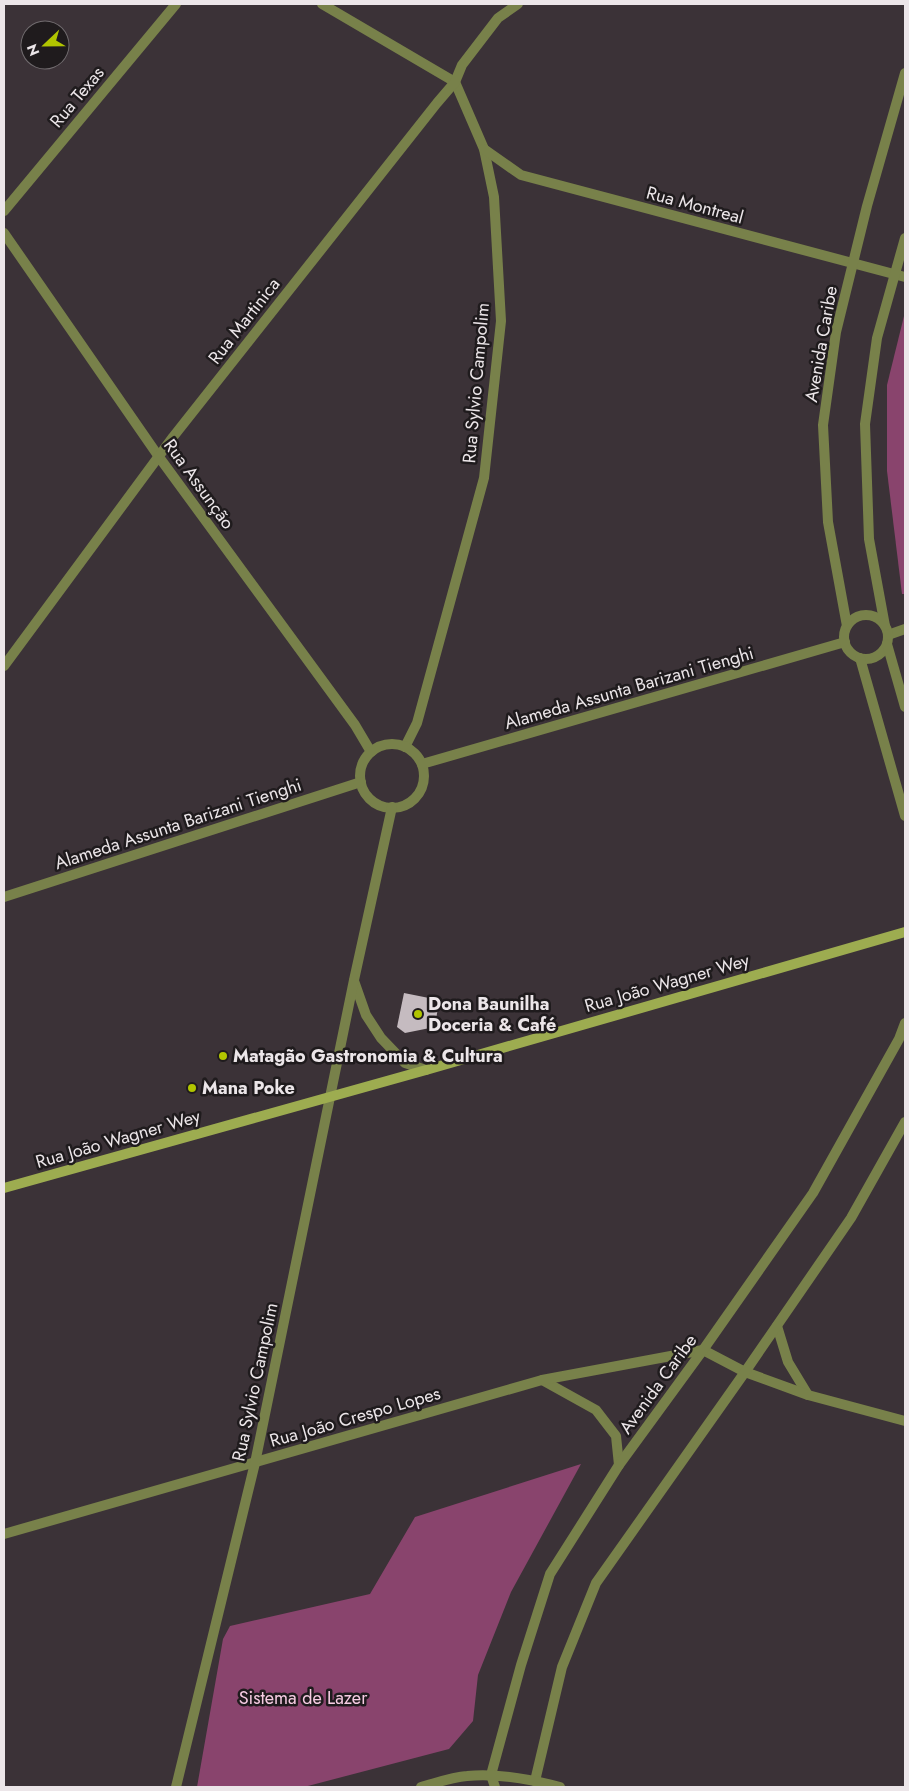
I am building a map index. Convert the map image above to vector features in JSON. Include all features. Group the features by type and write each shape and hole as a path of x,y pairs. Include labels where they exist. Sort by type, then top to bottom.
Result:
{"main road":[{"name":"Rua João Wagner Wey","path":"4,1188 426,1070 905,932"}],"street":[{"name":"Rua Texas","path":"4,210 176,4"},
{"path":"322,4 455,82"},
{"name":"Rua Martinica","path":"4,666 198,406 455,82 462,65 498,18 518,4"},
{"name":"Avenida Caribe","path":"847,626 828,522 823,425 836,332 852,264 905,73"},
{"name":"Rua Sylvio Campolim","path":"405,747 417,723 484,478 501,321 494,197 484,149 455,82"},
{"name":"Rua Montreal","path":"484,149 521,175 900,276"},
{"name":"Rua Assunção","path":"4,233 159,457 355,725 371,752"},
{"path":"905,238 900,276 877,338 865,424 869,539 887,635 905,707"},
{"path":"860,658 874,657 880,654 887,635 877,617 863,615 856,618 847,626 844,635 848,649 860,658 905,816"},
{"path":"887,635 905,629"},
{"name":"Alameda Assunta Barizani Tienghi","path":"422,764 845,642"},
{"path":"399,744 405,747 410,749 422,764 424,783 419,793 412,801 402,806 382,805 372,800 365,792 361,782 361,771 364,761 379,746 399,744"},
{"name":"Alameda Assunta Barizani Tienghi","path":"4,896 361,782"},
{"name":"Rua Sylvio Campolim","path":"176,1787 255,1463 354,980 392,807"},
{"path":"354,980 366,1014 381,1038 405,1063 426,1070"},
{"name":"Avenida Caribe","path":"491,1775 521,1665 550,1574 619,1465 703,1350 813,1193 899,1039 905,1023"},
{"path":"535,1781 562,1667 596,1583 746,1372 851,1218 905,1122"},
{"path":"778,1326 788,1362 808,1396"},
{"path":"703,1350 746,1372 808,1396 905,1421"},
{"name":"Rua João Crespo Lopes","path":"4,1534 542,1380 703,1350"},
{"path":"542,1380 596,1410 616,1436 619,1465"},
{"path":"491,1775 495,1787"},
{"path":"421,1787 465,1776 491,1775 535,1781 560,1787"}],"green space":[{"path":"905,312 905,594 902,594 887,471 887,385"},
{"name":"Sistema de Lazer","path":"581,1464 511,1592 478,1675 473,1721 449,1749 304,1787 197,1787 223,1639 230,1626 370,1594 415,1517"}],"building":[{"name":"Dona Baunilha Doceria & Café","path":"404,993 439,1000 435,1027 405,1033 397,1027"}],"place":[{"name":"Dona Baunilha Doceria & Café","path":"418,1014"},
{"name":"Matagão Gastronomia & Cultura","path":"223,1056"},
{"name":"Mana Poke","path":"192,1088"}]}
